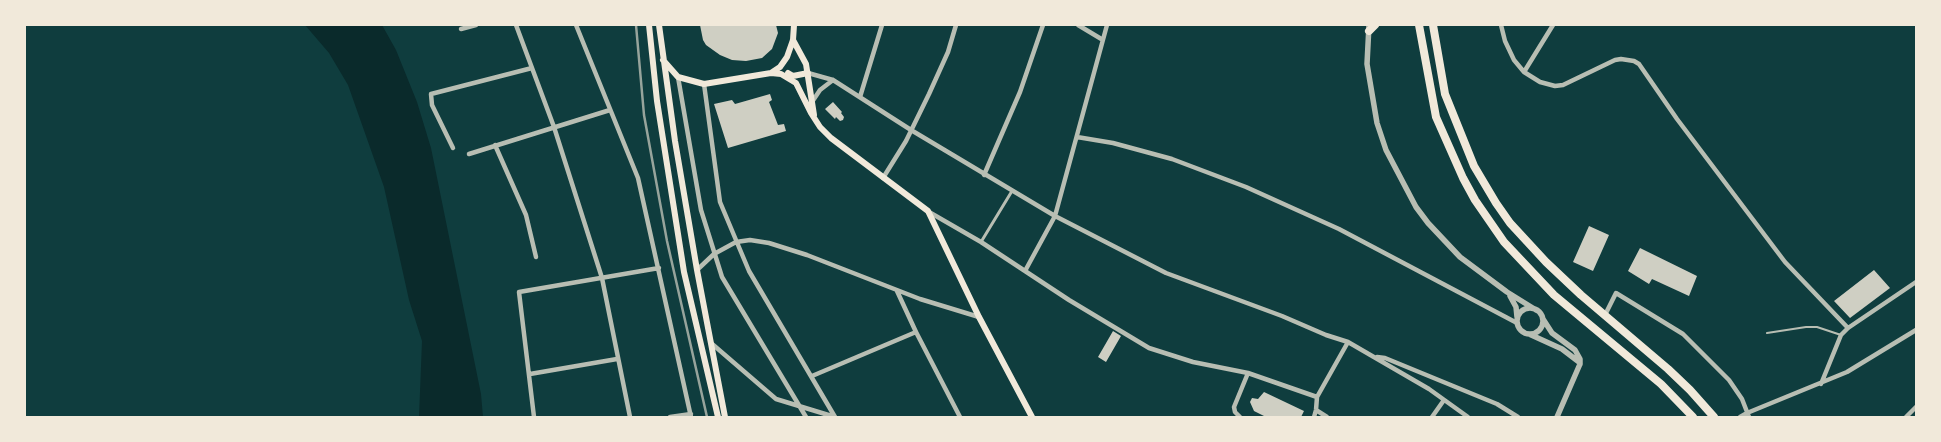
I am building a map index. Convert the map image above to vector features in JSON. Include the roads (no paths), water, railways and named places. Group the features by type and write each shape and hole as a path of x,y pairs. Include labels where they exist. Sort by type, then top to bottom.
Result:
{"highway":[{"path":"1369,28 1375,25"},
{"path":"1414,25 1418,52 1429,83"},
{"path":"1418,25 1436,117 1454,160 1475,200 1504,242 1554,295 1660,384 1693,417"},
{"path":"1434,25 1445,94 1474,166 1510,223 1546,262 1668,369 1712,414"}],"main road":[{"path":"649,25 657,101 684,272 718,417"},
{"path":"659,25 662,59 697,270 725,417"},
{"path":"771,74 780,67 791,48 794,25"},
{"path":"793,40 806,64 814,118"},
{"path":"662,59 678,77 704,84 771,74 781,74 796,83 814,118 831,138 928,211 979,317 1032,417"},
{"path":"780,67 786,73 793,76 808,73"}],"street":[{"path":"461,30 476,25"},
{"path":"516,25 554,127 602,278 630,417"},
{"path":"576,25 638,178 691,415 670,417"},
{"path":"860,97 882,25"},
{"path":"883,178 906,141 948,52 956,25"},
{"path":"984,175 1020,92 1043,25"},
{"path":"1078,25 1103,40"},
{"path":"1025,271 1055,216 1106,25"},
{"path":"1501,25 1509,51 1524,72 1540,82 1555,86 1562,85 1615,60 1634,60 1645,72 1677,119 1785,262 1848,328"},
{"path":"1524,72 1553,25"},
{"path":"1369,28 1367,64 1372,102 1380,132 1396,171 1416,207 1428,223 1460,257 1539,313 1552,333 1575,350 1580,359 1580,364 1557,417"},
{"path":"453,148 432,105 431,94 532,68"},
{"path":"808,73 833,80 984,175 1055,216 1166,273 1348,342 1376,357 1468,417"},
{"path":"678,77 701,210 722,277 806,417"},
{"path":"812,103 820,90 833,80"},
{"path":"704,84 720,202 750,271 835,417"},
{"path":"469,154 610,110"},
{"path":"1077,137 1119,144 1172,159 1246,188 1339,229 1517,321"},
{"path":"495,145 526,215 536,257"},
{"path":"981,242 1012,191"},
{"path":"928,211 981,242 1149,348 1193,362 1248,373 1317,397"},
{"path":"697,270 714,254 736,242 750,240 769,243 807,255 897,290 979,317"},
{"path":"534,417 519,292 659,268"},
{"path":"1821,384 1841,335 1848,328 1916,282"},
{"path":"897,290 916,332 960,417"},
{"path":"1507,292 1515,304 1517,321 1522,331 1562,349 1580,364"},
{"path":"1605,315 1616,293 1683,334 1729,380 1742,399 1748,415"},
{"path":"1517,321 1522,311 1527,309 1539,313 1542,319 1541,327 1535,333 1527,334"},
{"path":"1740,417 1847,372 1916,330"},
{"path":"812,376 916,332"},
{"path":"1314,417 1317,397 1348,342"},
{"path":"710,343 776,400 835,417"},
{"path":"1376,357 1385,358 1497,404 1518,417"},
{"path":"530,374 617,358"},
{"path":"1240,417 1235,412 1234,406 1248,373"},
{"path":"1432,417 1444,400"},
{"path":"1906,417 1916,407"},
{"path":"1316,410 1327,417"}],"lane":[{"path":"1767,333 1812,327 1841,335"}],"water":[{"path":"305,25 382,25 396,50 417,102 431,148 481,394 483,417 419,417 422,341 409,300 384,187 348,85 329,53"}],"railway":[{"path":"636,25 644,115 667,241 707,417"}]}
